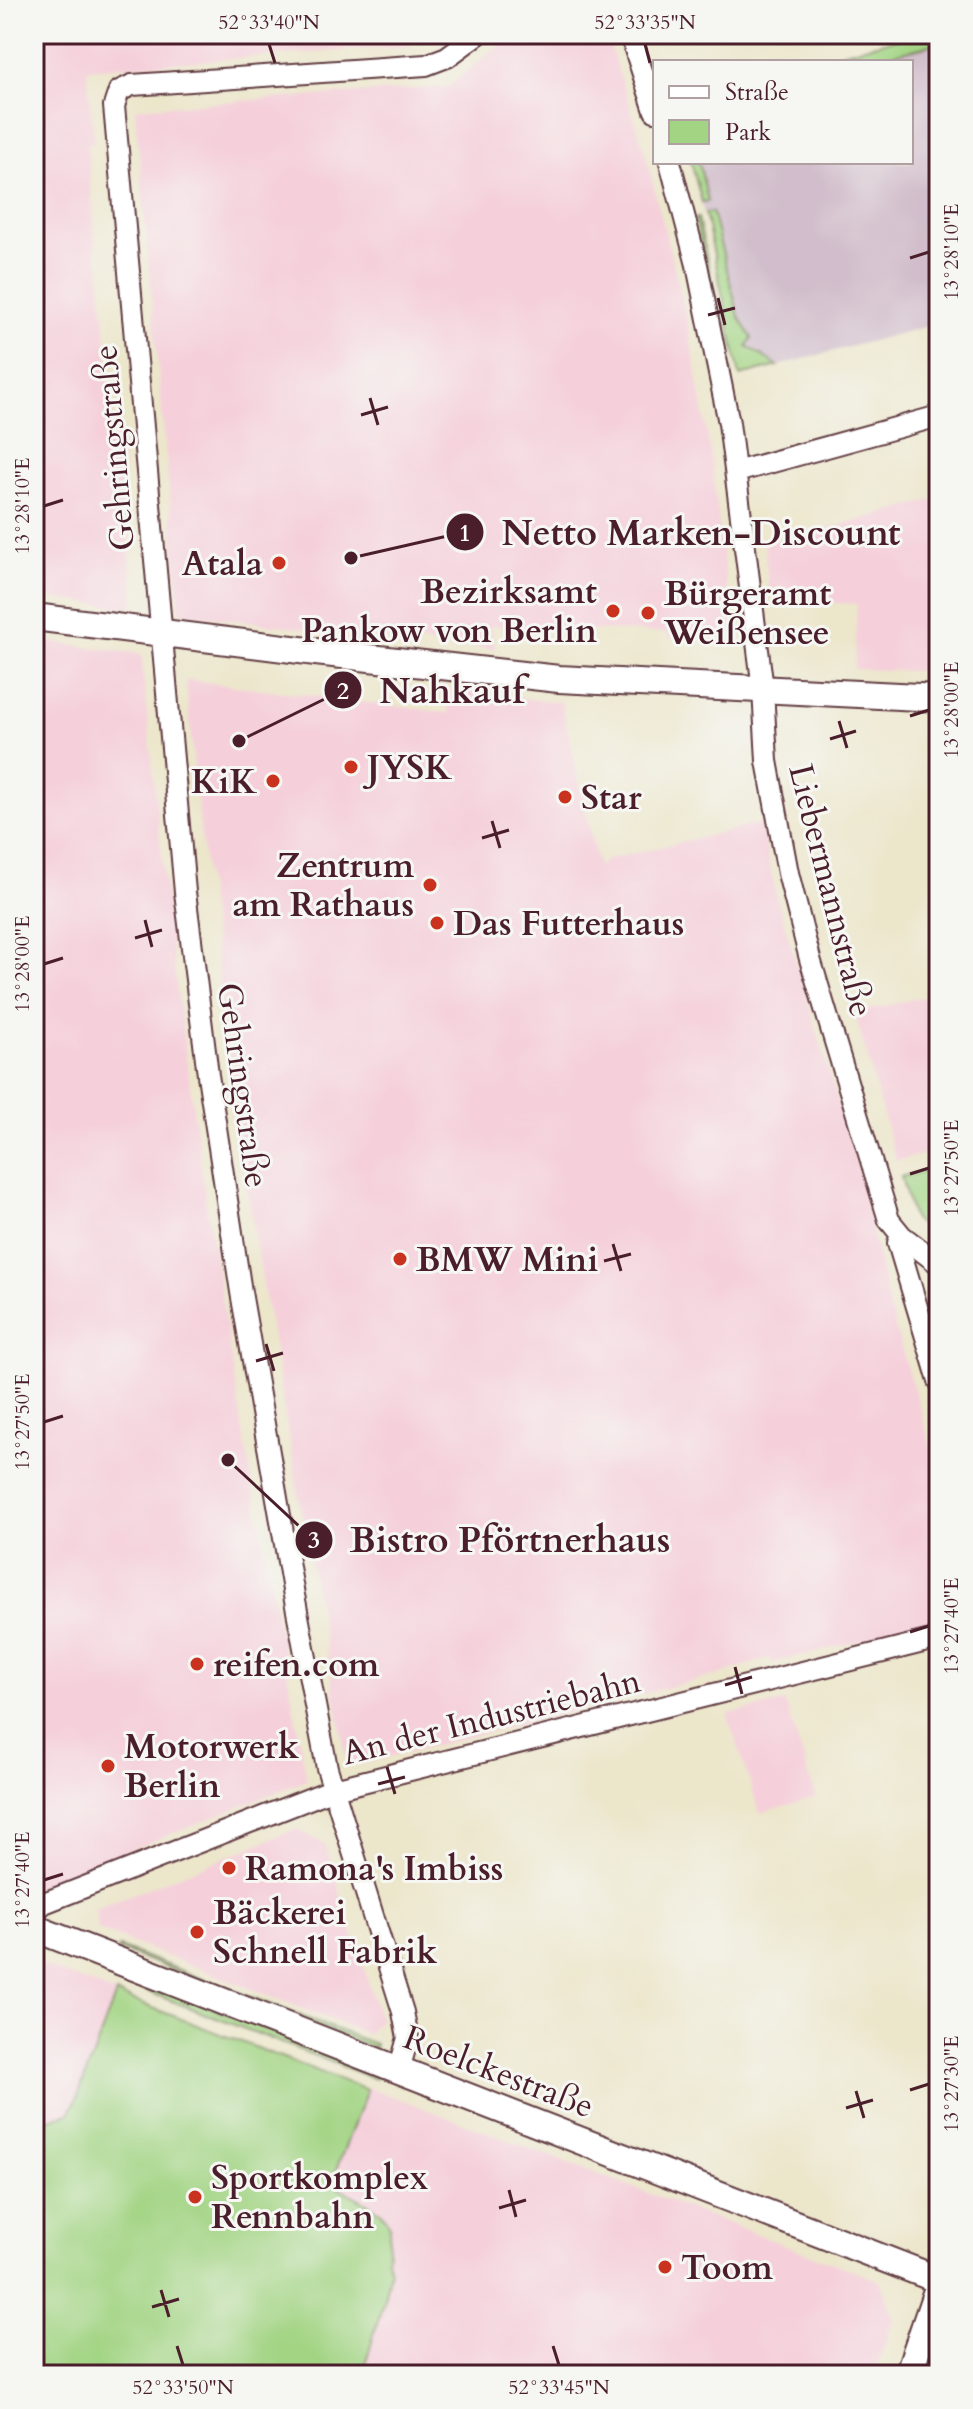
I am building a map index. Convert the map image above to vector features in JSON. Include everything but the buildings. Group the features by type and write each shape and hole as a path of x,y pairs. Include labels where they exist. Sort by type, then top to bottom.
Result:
{"main road":[{"path":"34,617 501,674 645,685 939,698"},
{"name":"Roelckestraße","path":"34,1928 939,2282"},
{"path":"908,2375 939,2282"}],"street":[{"name":"Gehringstraße","path":"399,2070 408,2038 403,2012 327,1768 259,1400 208,1075 184,877 114,106 119,91 132,85 426,65 447,57 478,34"},
{"path":"630,34 653,105"},
{"name":"Liebermannstraße","path":"671,164 697,265 721,379 763,689 767,761 795,899 810,959 889,1220 902,1236 898,1243 939,1381"},
{"path":"736,472 939,416"},
{"path":"902,1236 939,1264"},
{"name":"An der Industriebahn","path":"34,1921 38,1908 44,1903 334,1789 939,1638"}],"shaded area":[{"path":"34,34 424,34 409,46 87,69 94,142 87,144 97,260 113,420 118,421 134,602 127,608 34,596"},
{"path":"513,34 606,34 645,152 687,319 709,444 733,640 669,638 668,633 490,626 495,649 403,641 180,613 135,108 447,87"},
{"path":"914,34 939,34 939,323 740,376 692,164 913,164 913,60 815,60"},
{"path":"939,498 939,672 854,669 857,604 803,601 803,589 769,589 764,541 798,537"},
{"path":"42,641 141,654 170,936 203,1182 243,1432 307,1780 34,1888 34,770 46,679 39,677"},
{"path":"188,680 449,713 445,690 561,702 598,866 603,865 602,861 761,823 776,895 858,1169 889,1307 939,1473 939,1621 772,1663 769,1658 714,1676 348,1767 242,1161 199,819"},
{"path":"939,993 939,1150 896,1161 855,1013"},
{"path":"785,1702 816,1797 760,1813 727,1714"},
{"path":"296,1829 325,1844 380,2020 367,2034 97,1929 95,1909"},
{"path":"34,1962 116,1994 78,2096 68,2114 34,2127"},
{"path":"368,2087 880,2281 894,2318 874,2375 365,2375 390,2270 387,2259 390,2242 331,2183"}],"green space":[{"path":"914,34 939,34 939,43 868,60 815,60"},
{"path":"692,164 699,164 708,201 702,202"},
{"path":"712,212 739,316 752,338 747,346 778,366 740,376 705,213"},
{"path":"698,218 732,374 729,375 695,219"},
{"path":"939,1166 939,1239 913,1219 901,1177"},
{"path":"118,1949 375,2044 374,2048"},
{"path":"114,1968 377,2075 375,2079 107,1976"},
{"name":"Sportkomplex Rennbahn","path":"116,1994 367,2090 331,2183 381,2211 390,2226 387,2259 390,2270 365,2375 34,2375 34,2127 69,2114"}],"place":[{"name":"Netto Marken-Discount","path":"351,558"},
{"name":"Atala","path":"279,563"},
{"name":"Bezirksamt Pankow von Berlin","path":"613,611"},
{"name":"Bürgeramt Weißensee","path":"648,613"},
{"name":"Nahkauf","path":"239,741"},
{"name":"JYSK","path":"351,767"},
{"name":"KiK","path":"273,781"},
{"name":"Star","path":"565,797"},
{"name":"Zentrum am Rathaus","path":"430,885"},
{"name":"Das Futterhaus","path":"437,923"},
{"name":"BMW Mini","path":"400,1259"},
{"name":"Bistro Pförtnerhaus","path":"228,1460"},
{"name":"reifen.com","path":"197,1664"},
{"name":"Motorwerk Berlin","path":"108,1766"},
{"name":"Ramona's Imbiss","path":"229,1868"},
{"name":"Bäckerei Schnell Fabrik","path":"197,1932"},
{"name":"Sportkomplex Rennbahn","path":"195,2197"},
{"name":"Toom","path":"665,2267"}]}
